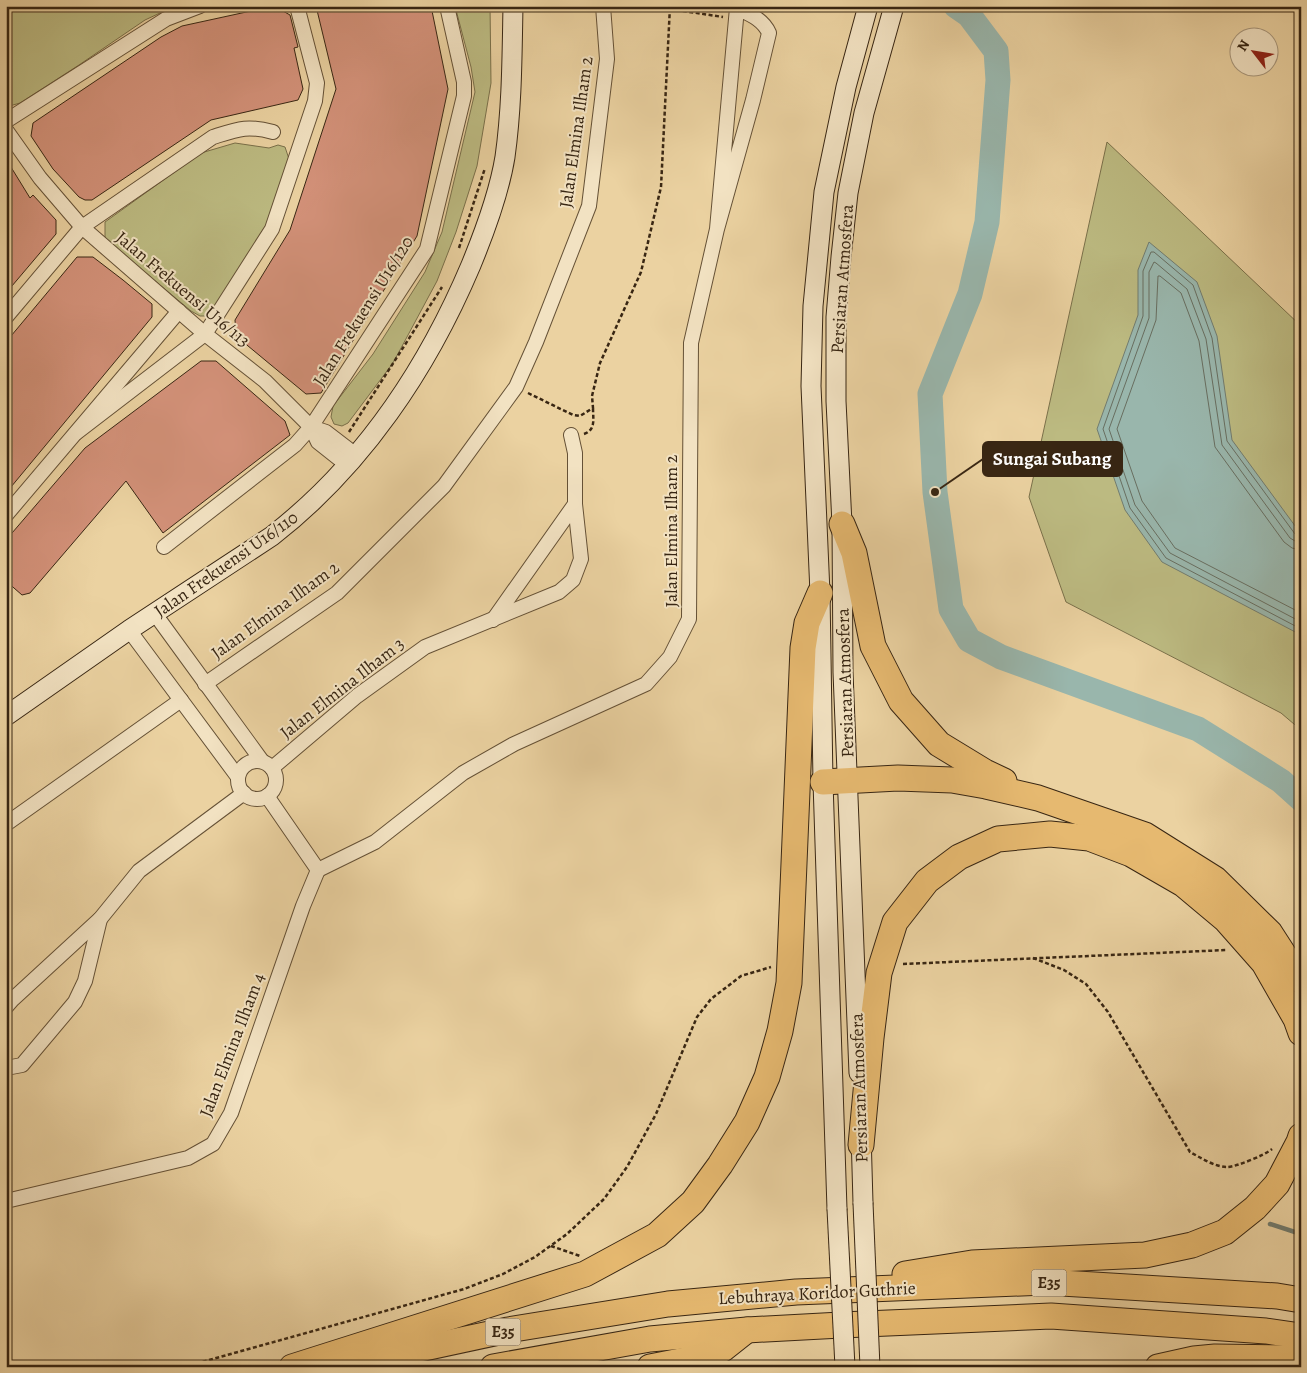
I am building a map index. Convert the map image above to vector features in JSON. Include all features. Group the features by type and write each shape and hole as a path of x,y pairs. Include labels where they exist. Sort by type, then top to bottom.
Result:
{"highway":[{"path":"842,524 854,553 873,646 901,701 939,744 985,772 1038,798 1144,835 1215,879 1270,933 1301,981"},
{"path":"292,1367 585,1274 656,1235 693,1202 720,1165 747,1122 767,1077 780,1031 789,983 803,648 807,623 820,592"},
{"path":"822,782 848,779 898,778 952,780 1038,798"},
{"path":"861,1145 879,973 895,922 928,881 959,857 998,839 1050,834 1089,838 1130,854 1183,884 1226,920 1264,963 1296,1020 1301,1033"},
{"path":"796,1292 972,1263 1145,1255 1192,1245 1225,1232 1256,1208 1277,1184 1301,1136"},
{"name":"Lebuhraya Koridor Guthrie","path":"339,1367 508,1330 668,1304 796,1292 1045,1282 1277,1296 1301,1300"},
{"name":"Lebuhraya Koridor Guthrie","path":"494,1367 650,1339 747,1330 1051,1316 1266,1331 1301,1336"},
{"path":"650,1367 701,1357 723,1349 747,1330"},
{"path":"1158,1367 1215,1358 1301,1358"}],"main road":[{"name":"Jalan Frekuensi U16/110","path":"6,716 129,630 272,536 294,519 321,494 394,407 440,331 487,226 505,158 512,81 513,6"},
{"name":"Persiaran Atmosfera","path":"845,1367 837,1208 822,782 820,592 812,386 813,306 824,192 846,87 868,6"},
{"name":"Persiaran Atmosfera","path":"870,1367 843,672 842,524 836,401 836,317 840,258 848,193 864,113 894,6"}],"street":[{"path":"6,121 166,19 200,6"},
{"path":"76,433 205,334 272,229 280,211 315,101 317,83 297,6"},
{"name":"Jalan Frekuensi U16/120","path":"164,547 295,445 311,427 427,249 464,96 464,82 447,6"},
{"name":"Jalan Elmina Ilham 2","path":"205,684 337,592 444,486 516,386 536,342 588,206 607,59 603,6"},
{"name":"Jalan Elmina Ilham 2","path":"318,870 375,842 463,773 514,744 646,684 670,657 689,619 691,343 717,229 769,33 766,26 759,19 736,11 717,229"},
{"path":"6,316 82,227 213,137 238,129 254,127 273,132"},
{"name":"Jalan Frekuensi U16/113","path":"6,130 40,178 82,227 205,334 264,381 311,427 318,442 351,460"},
{"path":"6,515 179,311"},
{"name":"Jalan Elmina Ilham 3","path":"267,765 425,647 559,592 573,580 581,559 575,504 575,453 571,435"},
{"path":"493,620 575,504"},
{"path":"129,630 238,777 240,789 244,794 255,798 267,796 275,786 275,774 205,684 155,614"},
{"path":"6,824 182,700"},
{"path":"238,777 244,766 249,762 267,765"},
{"path":"6,1007 100,920 139,871 244,794"},
{"path":"267,796 318,870"},
{"name":"Jalan Elmina Ilham 4","path":"6,1201 188,1158 213,1144 231,1113 303,906 318,870"},
{"path":"6,1068 22,1065 76,1002 85,981 100,920"}],"path":[{"path":"571,435 590,431 593,423 592,396 600,363 641,272 661,187 670,8 736,11"},
{"path":"516,386 573,415 580,416 593,408"},
{"path":"901,964 1234,950"},
{"path":"1033,958 1064,970 1086,984 1108,1012 1190,1152 1205,1160 1228,1167 1268,1153 1275,1147"},
{"path":"184,1367 464,1289 503,1274 535,1257 567,1234 604,1199 627,1167 656,1114 697,1017 711,999 741,976 772,967"}],"shaded area":[{"path":"7,6 175,6 145,20 20,103 6,107"},
{"path":"455,6 490,6 491,83 477,166 456,232 437,281 393,363 348,423 342,426 334,424 331,417 333,406 373,354 425,272 442,232 475,92 471,67"},
{"path":"1107,142 1301,326 1301,730 1281,713 1066,602 1029,497"},
{"path":"235,143 269,148 278,145 285,147 289,159 269,220 213,312 207,316 200,316 191,311 105,239 105,222 201,153"}],"water":[{"path":"1149,242 1197,282 1217,336 1232,440 1301,534 1301,635 1162,562 1125,510 1097,429 1138,315 1138,270"}],"building":[{"path":"274,6 290,15 298,47 294,48 303,89 298,100 211,120 92,200 85,200 79,197 53,169 31,136 33,123 161,37 182,26"},
{"path":"316,6 431,6 448,89 417,236 321,393 306,394 236,336 235,320 290,230 336,89"},
{"path":"6,159 30,198 33,195 56,220 56,234 6,293"},
{"path":"77,257 93,257 123,280 152,304 152,317 6,493 6,342"},
{"path":"201,361 216,361 285,421 290,435 163,533 126,481 30,593 22,595 6,581 6,540 85,448"}],"waterway":[{"path":"956,6 969,15 996,51 998,80 987,222 970,294 930,394 935,492 951,609 969,640 1001,657 1198,729 1281,781 1301,799"},
{"path":"1270,1224 1301,1234"}],"place":[{"name":"Sungai Subang","path":"935,492"}]}
